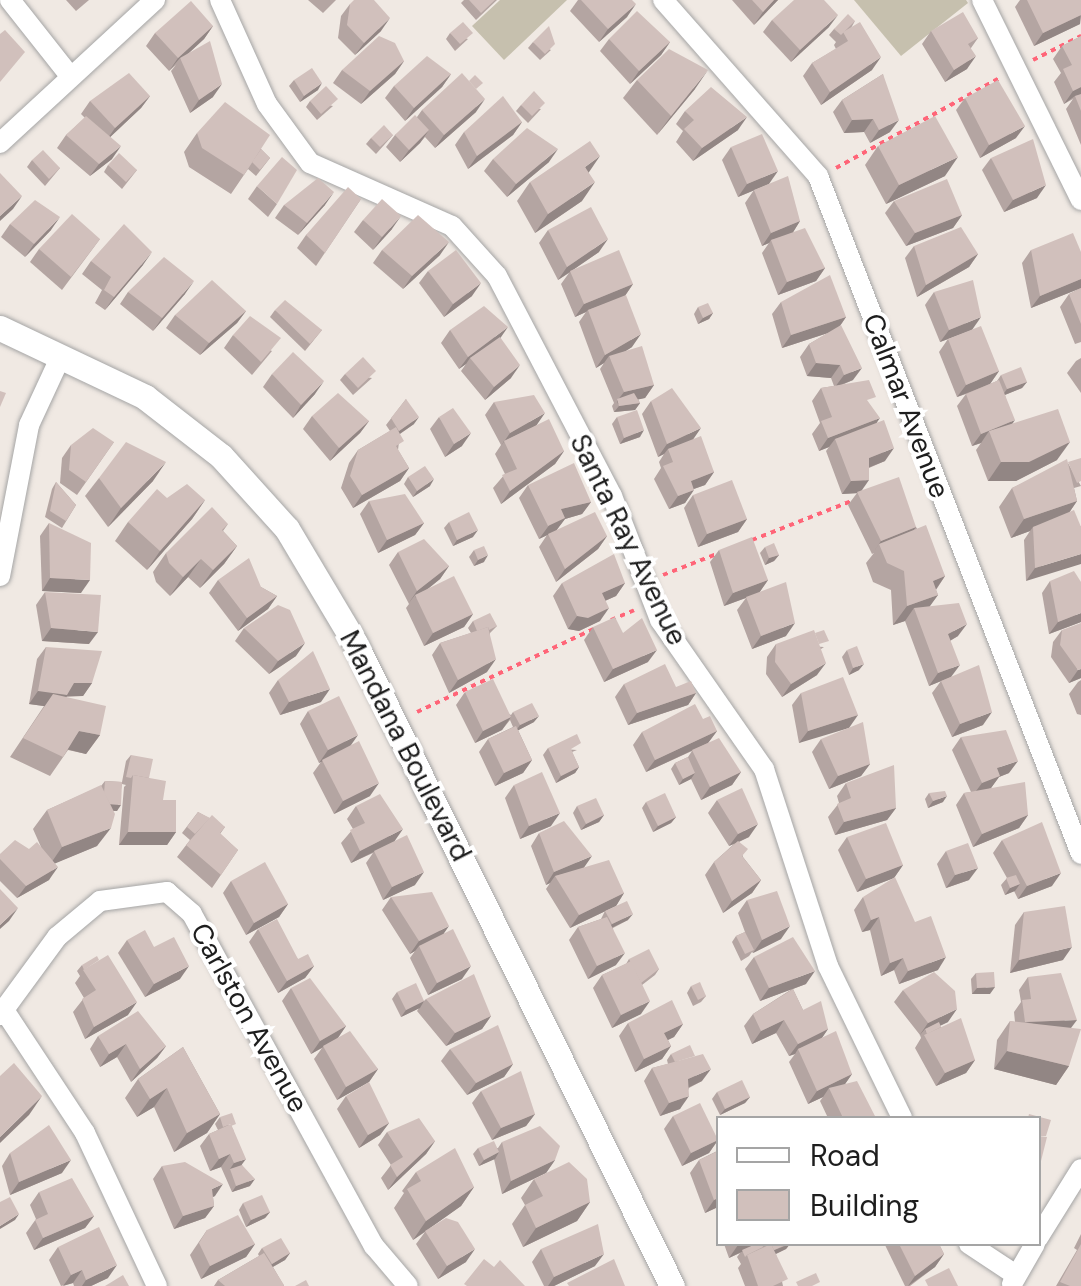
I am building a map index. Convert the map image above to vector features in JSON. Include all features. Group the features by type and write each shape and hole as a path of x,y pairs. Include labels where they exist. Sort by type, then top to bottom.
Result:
{"street":[{"path":"10,0 70,76"},
{"path":"0,142 155,0"},
{"name":"Santa Ray Avenue","path":"220,0 266,104 310,163 452,226 497,276 612,496 649,592 764,769 814,930 901,1116"},
{"name":"Calmar Avenue","path":"663,0 818,176 1081,854"},
{"path":"982,0 1012,72 1081,200"},
{"name":"Mandana Boulevard","path":"0,328 145,397 221,456 287,529 394,722 672,1286"},
{"path":"0,576 29,426 61,356"},
{"name":"Carlston Avenue","path":"2,1013 58,937 100,902 167,892 192,914 374,1246 408,1286"},
{"path":"2,1013 84,1133 158,1286"},
{"path":"1041,1235 1081,1170"},
{"path":"971,1246 1013,1280 1034,1246"}],"path":[{"path":"818,176 1081,36"},
{"path":"394,722 649,592 859,498"}],"shaded area":[{"path":"500,0 567,0 504,60 472,26"},
{"path":"854,0 966,0 968,3 901,56"}],"building":[{"path":"354,0 374,0 390,18 364,43 347,25"},
{"path":"469,0 495,0 481,13"},
{"path":"581,0 632,0 636,4 608,29"},
{"path":"752,0 774,0 763,12"},
{"path":"794,0 824,0 838,15 800,50 772,20"},
{"path":"1027,0 1081,0 1081,15 1043,33"},
{"path":"191,1 213,26 178,58 155,33"},
{"path":"637,11 670,42 639,71 609,39"},
{"path":"963,12 978,38 968,44 976,56 954,70 931,31"},
{"path":"848,14 855,21 841,35 834,29"},
{"path":"463,22 473,33 460,44 450,33"},
{"path":"860,22 881,57 830,92 812,63 848,41 843,32"},
{"path":"549,26 555,44 545,54 533,42"},
{"path":"5,30 25,52 0,82 0,34"},
{"path":"379,36 395,43 404,61 370,91 342,70"},
{"path":"1081,36 1081,87 1073,91 1063,69 1072,65 1062,46"},
{"path":"210,41 222,84 199,100 180,58"},
{"path":"669,49 708,70 671,116 637,80"},
{"path":"427,56 451,74 414,108 394,86"},
{"path":"312,68 322,83 304,96 294,80"},
{"path":"129,73 150,96 115,128 90,101"},
{"path":"462,73 485,99 444,135 422,110"},
{"path":"883,74 899,120 879,130 873,119 852,120 842,100"},
{"path":"475,75 483,83 476,89 469,81"},
{"path":"998,80 1025,126 989,145 965,98"},
{"path":"326,86 338,99 321,114 310,101"},
{"path":"711,87 747,117 702,148 684,129 694,120 685,111"},
{"path":"534,91 545,103 532,116 521,105"},
{"path":"503,96 522,122 477,156 464,132"},
{"path":"225,102 270,135 244,175 202,148 197,133"},
{"path":"415,115 429,130 409,150 395,135"},
{"path":"86,116 121,146 99,164 66,135"},
{"path":"935,116 958,157 899,185 878,146"},
{"path":"384,125 393,135 380,147 371,138"},
{"path":"527,128 558,149 516,184 493,159"},
{"path":"762,134 778,171 747,184 731,147"},
{"path":"1033,139 1046,185 1013,200 991,158"},
{"path":"590,141 600,156 585,167 595,182 548,214 530,182"},
{"path":"261,149 270,158 260,170 252,162"},
{"path":"43,150 60,168 49,179 32,160"},
{"path":"119,153 137,170 126,182 108,165"},
{"path":"282,157 297,170 277,204 257,186"},
{"path":"0,173 22,196 0,216"},
{"path":"788,176 800,221 771,233 754,190"},
{"path":"318,178 334,192 307,223 284,205"},
{"path":"947,179 962,215 915,233 894,201"},
{"path":"348,187 361,199 325,253 306,235"},
{"path":"382,199 401,216 382,237 363,220"},
{"path":"35,200 60,217 34,244 10,224"},
{"path":"591,207 608,239 567,267 548,230"},
{"path":"72,214 100,239 71,277 39,249"},
{"path":"418,215 449,242 412,276 382,250"},
{"path":"124,224 152,252 114,297 104,290 111,277 91,261"},
{"path":"961,227 978,254 926,285 914,246"},
{"path":"805,228 825,268 787,282 771,240"},
{"path":"1073,233 1081,252 1081,279 1040,296 1031,250"},
{"path":"456,250 481,283 453,304 428,271"},
{"path":"619,250 633,284 584,304 570,271"},
{"path":"164,257 194,281 162,318 128,292"},
{"path":"830,275 846,317 791,335 781,302"},
{"path":"212,280 246,311 209,343 175,315"},
{"path":"973,280 981,317 949,330 934,292"},
{"path":"1081,288 1081,324 1069,294"},
{"path":"626,295 641,334 605,355 588,310"},
{"path":"285,300 322,330 310,344 275,310"},
{"path":"708,303 713,313 703,318 698,307"},
{"path":"484,306 508,327 468,357 450,330"},
{"path":"250,316 281,338 261,362 233,335"},
{"path":"841,325 862,368 844,375 840,365 816,363 809,344"},
{"path":"981,326 999,371 966,385 948,339"},
{"path":"500,337 520,365 494,387 470,358"},
{"path":"642,346 654,385 624,392 609,356"},
{"path":"293,352 324,381 301,405 272,374"},
{"path":"363,357 376,371 358,388 345,374"},
{"path":"1021,367 1027,382 1007,389 1001,375"},
{"path":"869,380 876,397 867,400 880,418 828,438 821,421 832,417 821,388"},
{"path":"999,380 1015,420 981,434 966,394"},
{"path":"672,388 701,428 667,444 651,401"},
{"path":"338,393 369,421 339,448 312,416"},
{"path":"634,393 640,403 619,406 617,399"},
{"path":"534,395 545,413 510,433 494,402"},
{"path":"406,399 419,417 399,431 391,418"},
{"path":"453,408 471,433 454,444 439,417"},
{"path":"1058,409 1070,442 1029,462 1001,462 989,431"},
{"path":"637,410 644,430 624,438 617,417"},
{"path":"549,419 564,451 510,491 502,475 517,469 504,441"},
{"path":"884,420 894,448 869,458 869,480 851,481 835,439"},
{"path":"396,427 404,441 396,446 409,468 362,495 350,476 358,450"},
{"path":"93,428 114,442 86,482 69,470 71,445"},
{"path":"701,436 714,472 691,481 694,490 678,496 663,466 673,462 668,449"},
{"path":"126,442 166,462 121,508 99,478"},
{"path":"1081,458 1081,481 1077,483 1068,462"},
{"path":"1067,459 1077,501 1024,519 1012,488"},
{"path":"574,463 591,502 561,509 565,518 548,526 528,485"},
{"path":"425,466 434,479 417,491 408,477"},
{"path":"899,477 916,527 881,541 857,492"},
{"path":"732,480 747,519 707,534 693,495"},
{"path":"56,482 76,505 66,521 50,511"},
{"path":"187,484 205,500 160,551 128,522 157,489 167,498"},
{"path":"405,494 424,523 387,540 369,501"},
{"path":"212,507 228,524 222,530 237,546 213,570 201,559 183,577 169,563 166,553"},
{"path":"1074,510 1081,527 1081,554 1035,568 1033,527"},
{"path":"469,512 478,530 457,540 449,522"},
{"path":"595,512 607,536 565,569 548,534"},
{"path":"49,523 91,543 90,580 50,578"},
{"path":"926,525 945,576 933,581 938,595 907,606 904,571 887,563 879,544"},
{"path":"752,537 768,580 733,593 719,550"},
{"path":"424,539 449,566 417,591 398,552"},
{"path":"774,543 779,555 769,558 765,547"},
{"path":"484,546 488,555 478,560 474,550"},
{"path":"614,554 625,583 602,593 609,608 588,618 577,616 562,583"},
{"path":"249,558 261,587 277,596 247,618 218,580"},
{"path":"1074,571 1081,582 1081,613 1058,622 1050,581"},
{"path":"454,576 473,614 433,633 415,595"},
{"path":"786,582 795,623 761,636 746,597"},
{"path":"45,592 101,595 98,632 51,628"},
{"path":"959,603 967,624 948,634 960,665 938,673 914,608"},
{"path":"278,605 290,610 305,643 278,661 244,628"},
{"path":"490,613 497,626 477,631 473,621"},
{"path":"615,617 623,633 642,618 657,650 613,669 593,627"},
{"path":"1081,623 1078,670 1060,645 1062,630"},
{"path":"488,627 496,659 458,680 440,643"},
{"path":"814,630 826,663 791,684 775,662 776,644"},
{"path":"824,630 829,641 819,644 815,633"},
{"path":"857,646 864,664 853,668 847,650"},
{"path":"46,647 102,651 92,683 74,683 67,695 38,691"},
{"path":"313,651 330,689 289,702 278,680"},
{"path":"665,664 676,687 691,681 696,693 637,713 624,684"},
{"path":"979,665 992,712 960,724 941,681"},
{"path":"843,677 858,715 808,731 801,693"},
{"path":"493,679 511,717 483,731 465,692"},
{"path":"53,694 106,706 100,735 79,731 63,757 23,738"},
{"path":"339,696 358,735 328,750 308,711"},
{"path":"532,703 539,716 520,725 513,712"},
{"path":"695,704 703,719 710,716 717,731 655,760 642,732"},
{"path":"863,722 870,764 838,776 821,739"},
{"path":"516,726 532,760 504,773 488,739"},
{"path":"1006,730 1018,761 997,768 1000,776 982,783 961,737"},
{"path":"577,734 581,743 571,749 579,767 561,776 548,748"},
{"path":"719,738 741,772 710,787 692,750"},
{"path":"359,741 379,783 343,801 322,760"},
{"path":"131,755 153,759 149,778 126,777"},
{"path":"688,757 695,773 683,779 675,763"},
{"path":"894,765 896,808 844,822 837,804 851,798 846,783"},
{"path":"542,772 560,813 529,826 514,785"},
{"path":"133,775 166,781 163,800 176,800 176,832 128,832"},
{"path":"105,781 122,782 121,805 110,804 104,793"},
{"path":"1025,782 1028,815 982,834 964,793"},
{"path":"101,785 115,814 111,828 62,847 47,810"},
{"path":"742,788 758,824 738,834 717,800"},
{"path":"945,791 947,796 933,801 929,793"},
{"path":"665,793 676,817 658,826 646,802"},
{"path":"380,794 403,829 360,851 350,830 365,823 356,806"},
{"path":"596,798 604,815 586,824 577,806"},
{"path":"198,812 210,818 195,834 187,827"},
{"path":"212,815 225,827 220,833 238,850 221,875 186,845"},
{"path":"564,821 592,856 554,872 539,833"},
{"path":"1042,822 1061,873 1027,886 1002,840"},
{"path":"886,823 903,865 866,879 847,837"},
{"path":"407,835 424,872 392,887 374,851"},
{"path":"15,840 29,849 37,842 58,867 26,886 0,859 0,854"},
{"path":"738,841 748,849 742,856 761,880 732,901 714,862"},
{"path":"968,843 978,868 955,875 946,851"},
{"path":"609,860 624,893 579,915 555,876"},
{"path":"265,862 288,904 254,923 231,881"},
{"path":"1016,875 1020,884 1010,888 1006,878"},
{"path":"895,877 915,922 931,916 946,957 908,971 903,958 890,963 879,917 871,920 863,897"},
{"path":"0,889 18,908 0,925"},
{"path":"777,891 790,926 762,940 747,900"},
{"path":"432,892 449,926 419,941 391,897"},
{"path":"627,901 633,914 612,924 605,911"},
{"path":"1065,906 1072,947 1019,960 1024,912"},
{"path":"607,917 625,953 597,966 578,927"},
{"path":"277,919 298,959 308,954 314,966 287,981 258,929"},
{"path":"453,929 471,966 437,983 419,946"},
{"path":"145,930 154,947 174,937 189,966 154,984 127,940"},
{"path":"745,932 754,950 745,954 736,936"},
{"path":"793,937 815,971 769,988 754,957"},
{"path":"649,949 659,969 641,983 629,959"},
{"path":"108,955 137,1002 94,1027 82,999 96,990 83,970"},
{"path":"97,956 99,960 84,970 82,965"},
{"path":"631,961 650,1001 621,1015 602,975"},
{"path":"934,972 955,991 957,1009 928,1023 903,990"},
{"path":"994,972 995,987 977,988 976,973"},
{"path":"1061,973 1077,1020 1025,1022 1022,1000 1031,999 1028,977"},
{"path":"474,974 491,1016 455,1033 426,999"},
{"path":"310,978 346,1026 320,1041 291,988"},
{"path":"700,982 706,996 698,1000 691,986"},
{"path":"416,983 424,1001 406,1010 397,992"},
{"path":"793,989 803,1010 821,1001 828,1029 798,1044 784,1020 761,1031 753,1014"},
{"path":"672,1000 683,1024 664,1033 671,1046 644,1059 628,1023"},
{"path":"138,1011 166,1046 140,1069 126,1044 109,1054 98,1036"},
{"path":"961,1018 975,1060 945,1073 924,1035"},
{"path":"1010,1021 1081,1029 1069,1066 1007,1051"},
{"path":"939,1022 941,1027 927,1034 925,1029"},
{"path":"498,1025 513,1064 476,1083 450,1049"},
{"path":"350,1031 378,1069 346,1087 323,1046"},
{"path":"836,1031 852,1074 817,1091 798,1049"},
{"path":"690,1045 695,1056 675,1062 671,1054"},
{"path":"183,1047 220,1114 187,1133 167,1088 150,1099 138,1079"},
{"path":"703,1054 711,1069 688,1079 689,1096 669,1103 652,1068"},
{"path":"14,1063 42,1096 0,1137 0,1076"},
{"path":"521,1071 535,1114 501,1128 481,1091"},
{"path":"742,1080 750,1097 725,1109 717,1092"},
{"path":"857,1081 875,1116 842,1116 829,1088"},
{"path":"369,1082 389,1123 368,1135 346,1096"},
{"path":"700,1103 716,1141 691,1153 673,1116"},
{"path":"232,1113 236,1124 223,1127 220,1117"},
{"path":"1041,1117 1051,1120 1046,1136 1041,1136"},
{"path":"419,1118 435,1141 397,1177 390,1165 403,1157 387,1132"},
{"path":"231,1124 246,1159 234,1163 230,1154 219,1159 209,1134"},
{"path":"49,1125 71,1160 19,1182 10,1153"},
{"path":"540,1126 560,1146 555,1160 511,1181 502,1142"},
{"path":"1041,1136 1047,1137 1041,1161"},
{"path":"494,1141 499,1152 484,1160 478,1148"},
{"path":"455,1148 474,1187 426,1221 407,1189 421,1181 416,1172"},
{"path":"716,1152 714,1200 699,1160"},
{"path":"185,1162 223,1184 212,1189 214,1206 183,1216 162,1166"},
{"path":"569,1162 587,1179 590,1202 536,1228 525,1205 543,1196 534,1179"},
{"path":"242,1165 255,1179 236,1186 230,1169"},
{"path":"72,1178 94,1216 43,1238 35,1220 48,1214 39,1192"},
{"path":"262,1195 270,1212 251,1220 243,1203"},
{"path":"10,1197 19,1214 0,1226 0,1202"},
{"path":"238,1215 255,1244 210,1266 199,1243 207,1230"},
{"path":"446,1218 458,1222 475,1249 447,1266 425,1231"},
{"path":"598,1224 604,1254 554,1277 541,1249"},
{"path":"99,1227 117,1265 86,1280 82,1270 71,1275 58,1247"},
{"path":"281,1238 290,1253 272,1264 262,1248"},
{"path":"1081,1244 1081,1286 1060,1282"},
{"path":"751,1246 763,1247 745,1257 742,1250"},
{"path":"772,1246 788,1279 773,1286 758,1286 747,1255"},
{"path":"900,1246 940,1246 944,1254 915,1276"},
{"path":"264,1253 283,1286 225,1286 218,1280"},
{"path":"484,1259 494,1267 500,1260 525,1286 464,1284"},
{"path":"614,1259 625,1286 567,1283"},
{"path":"949,1268 958,1286 928,1286 925,1280"},
{"path":"816,1273 820,1282 798,1286 796,1282"},
{"path":"123,1275 129,1286 105,1286"}]}
